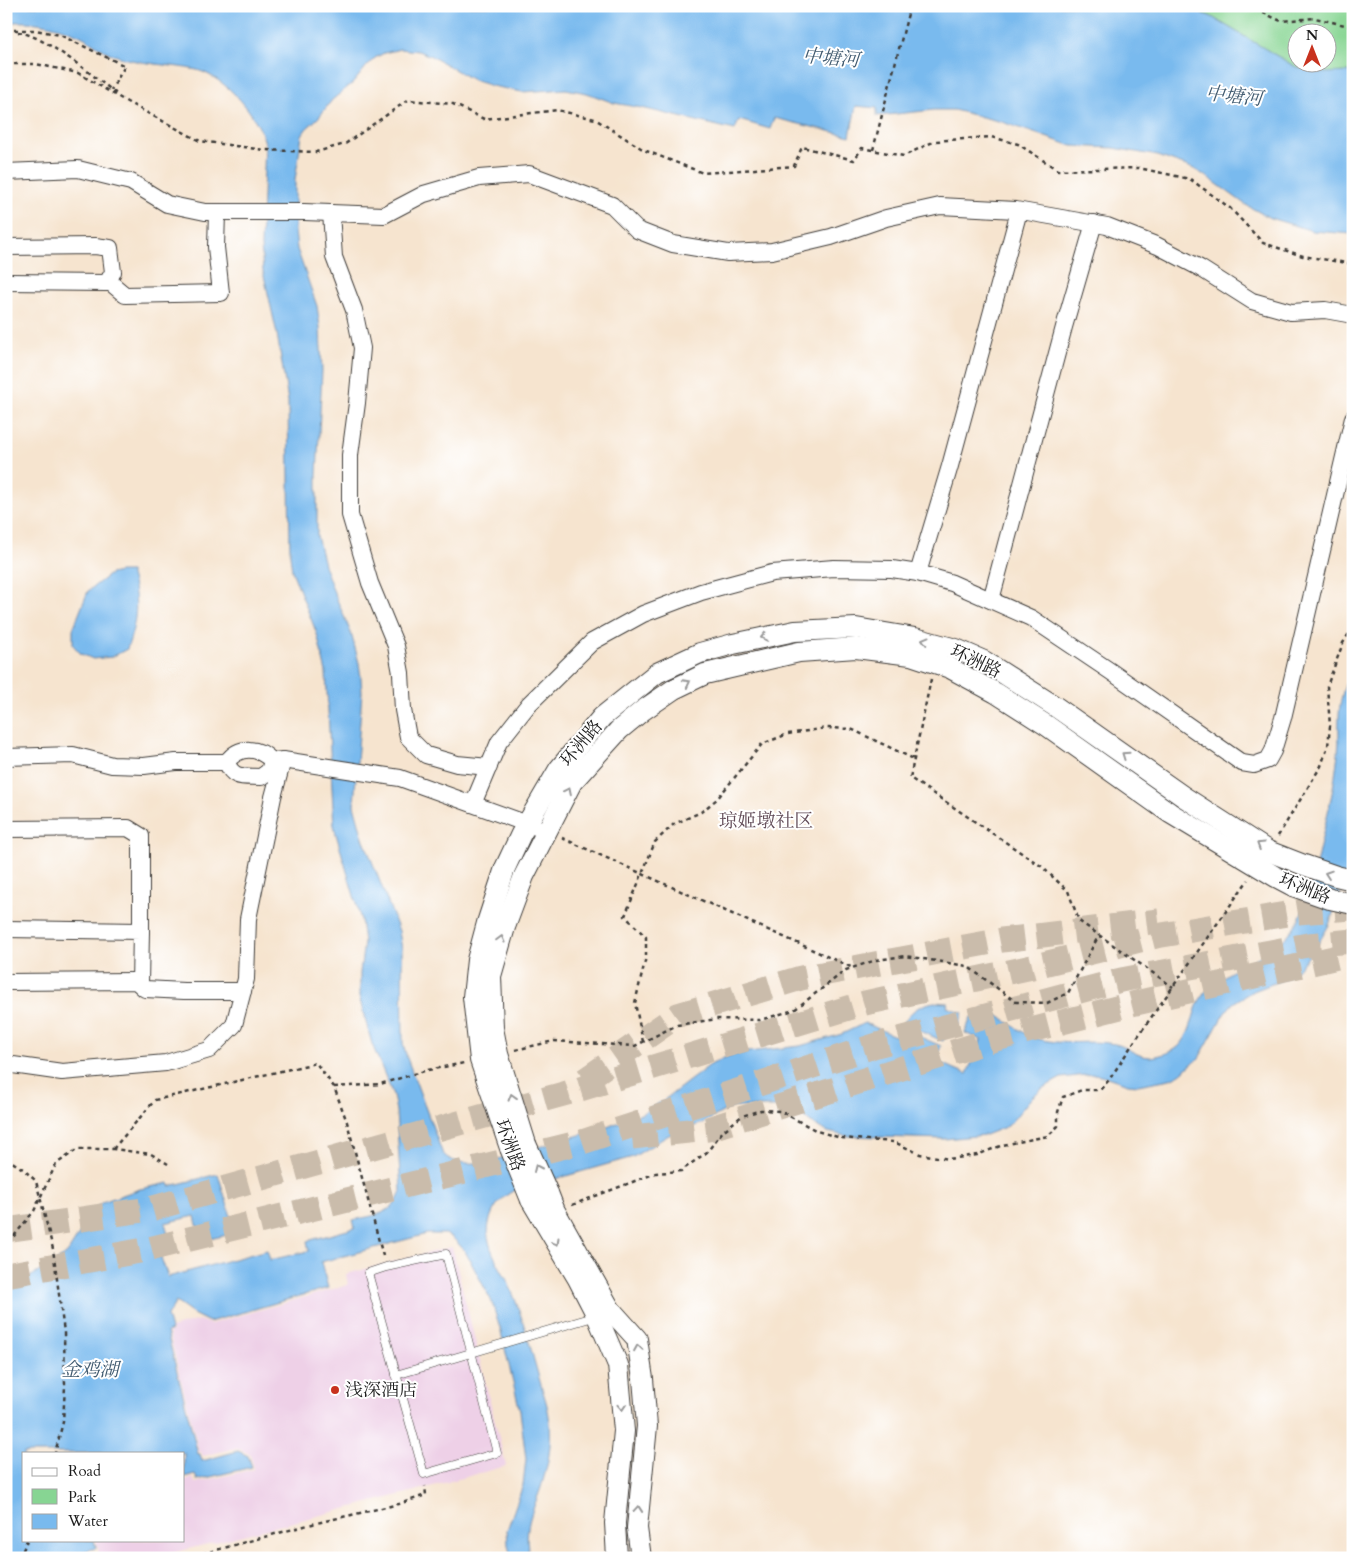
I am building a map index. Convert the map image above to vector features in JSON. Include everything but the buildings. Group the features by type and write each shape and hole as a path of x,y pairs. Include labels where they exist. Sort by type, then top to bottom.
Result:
{"street":[{"path":"6,172 78,168 131,182 167,204 205,212 384,215 424,194 478,178 529,174 612,205 638,230 673,244 728,253 772,252 831,237 886,218 940,206 1019,210 1107,226 1158,246 1200,268 1252,301 1291,312 1325,310 1353,315"},
{"path":"918,573 1019,210"},
{"path":"110,279 112,284 125,295 221,293 216,247 217,212"},
{"path":"331,213 334,257 354,310 362,348 350,455 350,515 370,583 396,646 401,672 408,737 426,755 457,764 489,767"},
{"path":"991,600 1094,223"},
{"path":"6,247 94,246 110,248 113,272 107,283 6,282"},
{"path":"473,804 499,742 528,704 592,642 642,614 701,592 772,573 834,568 892,569 918,573 952,582 1031,618 1242,763 1254,765 1268,760 1273,751 1283,718 1353,418"},
{"name":"环洲路","path":"641,1558 637,1528 647,1426 637,1340 603,1313 578,1280 518,1146 489,1057 473,997 478,960 487,923 505,868 527,824 559,769 602,717 657,673 700,653 733,644 795,631 856,628 915,638 956,649 984,661 1056,707 1184,797 1263,858 1293,886 1330,899 1353,904"},
{"name":"环洲路","path":"489,1057 493,1028 492,976 505,926 524,876 572,782 619,730 674,689 705,674 799,652 856,648 911,656 950,668 972,678 1046,725 1170,813 1263,858 1304,865 1353,880"},
{"path":"6,757 72,755 112,765 144,766 176,762 227,762 236,752 252,749 264,753 277,761 326,766 400,778 548,832"},
{"path":"227,762 230,770 237,775 261,777 277,761"},
{"path":"6,1064 62,1072 166,1063 209,1050 234,1026 246,979 248,919 273,797 277,761"},
{"path":"6,829 128,828 141,836 140,984"},
{"path":"6,929 141,931"},
{"path":"6,982 136,981 145,989 243,991"},
{"name":"环洲路","path":"539,1196 555,1211 603,1313 618,1365 624,1430 615,1523 616,1557"}],"lane":[{"path":"446,1254 472,1352 497,1453 424,1474 368,1273 386,1267 446,1254"},
{"path":"396,1375 603,1313"}],"path":[{"path":"873,150 910,6"},
{"path":"1248,6 1281,21 1315,18 1353,27"},
{"path":"6,30 21,32 45,43 86,70 127,102"},
{"path":"6,30 36,30 60,35 125,66 111,90"},
{"path":"6,64 36,64 78,74 200,141 264,150 316,152 345,144 408,100 453,104 484,120 557,110 595,120 644,150 703,173 794,166 802,148 854,160 862,148 904,156 935,141 991,137 1018,144 1058,170 1139,168 1190,179 1230,208 1263,242 1303,256 1353,264"},
{"path":"555,1211 656,1173 681,1171 707,1152 723,1131 742,1116 761,1110 780,1111 816,1131 841,1138 894,1142 920,1154 950,1159 977,1155 1003,1146 1048,1136 1058,1126 1058,1112 1063,1097 1082,1090 1100,1090 1110,1080 1136,1039 1263,858 1322,766 1328,746 1330,726 1327,686 1343,643 1353,627"},
{"path":"934,663 910,778 1041,866 1068,891 1079,921 1174,987"},
{"path":"643,1042 635,1003 646,957 646,937 625,916 655,842 674,824 702,812 717,799 762,744 788,734 827,728 851,730 914,760"},
{"path":"548,832 852,968"},
{"path":"334,1087 380,1084 428,1070 554,1042 635,1046 677,1025 717,1019 760,1020 794,1010 846,970 876,960 905,956 967,966 1016,1002 1047,1003 1068,993 1099,935"},
{"path":"113,1149 156,1100 316,1063 334,1087 347,1122 382,1254"},
{"path":"6,1235 14,1236 34,1211 56,1164 78,1149 113,1149 151,1154 168,1164"},
{"path":"6,1158 23,1169 36,1181 53,1249 64,1332 65,1386 63,1422 55,1452"},
{"path":"187,1558 308,1525 399,1504 426,1495 424,1474"},
{"path":"20,1558 26,1542"}],"shaded area":[{"name":"浅深酒店","path":"452,1247 506,1466 153,1558 100,1558 96,1542 185,1542 185,1480 193,1478 195,1483 254,1469 250,1454 236,1448 203,1456 199,1452 169,1332 172,1331 171,1328 199,1320 210,1324 348,1285 346,1274"}],"green space":[{"path":"1177,6 1353,6 1353,72 1321,73 1315,72 1336,72 1336,22 1286,22 1286,61 1210,16"}],"water":[{"path":"6,6 1177,6 1210,16 1286,61 1286,72 1353,72 1353,234 1313,231 1270,218 1246,205 1192,168 1158,156 1114,148 1072,146 1002,122 954,110 934,110 877,116 877,108 856,106 850,136 774,118 770,129 739,120 735,130 614,103 587,93 566,89 522,92 492,86 473,80 431,56 418,51 400,49 384,53 375,58 354,82 332,100 302,135 295,180 295,231 297,249 317,306 322,371 317,475 317,536 324,565 351,633 361,678 362,692 354,805 363,838 399,931 402,949 403,1043 407,1058 442,1152 451,1160 464,1163 491,1161 607,1127 641,1114 664,1100 710,1065 728,1056 800,1046 842,1034 865,1023 895,1036 900,1028 941,1046 935,1061 967,1074 981,1040 965,1033 971,1017 980,1019 984,1008 1029,1035 1046,1041 1115,1044 1145,1057 1161,1055 1172,1051 1184,1040 1199,1002 1209,988 1229,973 1263,955 1283,940 1292,930 1301,914 1310,887 1335,779 1339,747 1340,702 1353,668 1353,856 1329,925 1315,949 1294,973 1282,980 1251,992 1233,1003 1224,1014 1199,1058 1180,1074 1170,1079 1138,1085 1094,1074 1061,1078 1032,1097 1008,1126 985,1135 945,1139 846,1136 828,1132 798,1113 779,1107 734,1107 703,1123 669,1135 633,1157 513,1191 502,1199 491,1215 488,1228 489,1242 520,1313 547,1405 550,1426 547,1467 528,1526 527,1535 530,1558 511,1558 508,1545 507,1530 523,1485 526,1459 520,1411 500,1328 491,1300 465,1251 454,1239 446,1234 427,1234 321,1262 328,1288 209,1322 176,1302 167,1316 171,1330 167,1332 198,1454 200,1454 202,1461 238,1451 248,1456 252,1467 197,1480 195,1474 185,1477 185,1452 22,1452 22,1542 94,1542 96,1548 60,1558 6,1558 6,1284 26,1279 58,1261 68,1252 93,1212 102,1202 140,1189 169,1183 170,1186 218,1174 236,1233 201,1241 195,1216 165,1223 172,1248 164,1251 165,1254 160,1255 168,1277 267,1250 270,1260 309,1251 307,1241 355,1228 353,1220 382,1213 393,1205 401,1191 396,1111 393,1095 372,1044 360,1000 360,973 364,942 361,920 334,827 326,672 317,634 292,571 290,555 288,401 277,334 263,271 261,246 265,143 256,121 239,99 229,89 208,74 197,70 145,63 124,58 109,53 81,36 64,29 35,23 6,23"},
{"path":"130,572 136,601 135,620 127,649 112,657 93,659 81,654 73,645 73,629 88,591 110,574"},
{"path":"934,1002 948,1003 947,1007 963,1013 956,1031 949,1028 943,1041 903,1024 916,1009"}],"tunnel":[{"path":"6,1230 150,1209 567,1093 865,1003 1032,967 1156,936 1298,912 1353,908"},
{"path":"585,1080 678,1015 801,978 1002,940 1159,921"},
{"path":"6,1275 145,1250 582,1142 877,1045 1121,980 1308,945 1353,941"},
{"path":"632,1137 708,1129 992,1040 1136,1003 1338,957"}],"place":[{"name":"浅深酒店","path":"335,1390"}],"district":[{"name":"琼姬墩社区","path":"766,820"}],"water label":[{"name":"中塘河","path":"831,57"},
{"name":"中塘河","path":"1234,95"},
{"name":"金鸡湖","path":"90,1369"}]}
